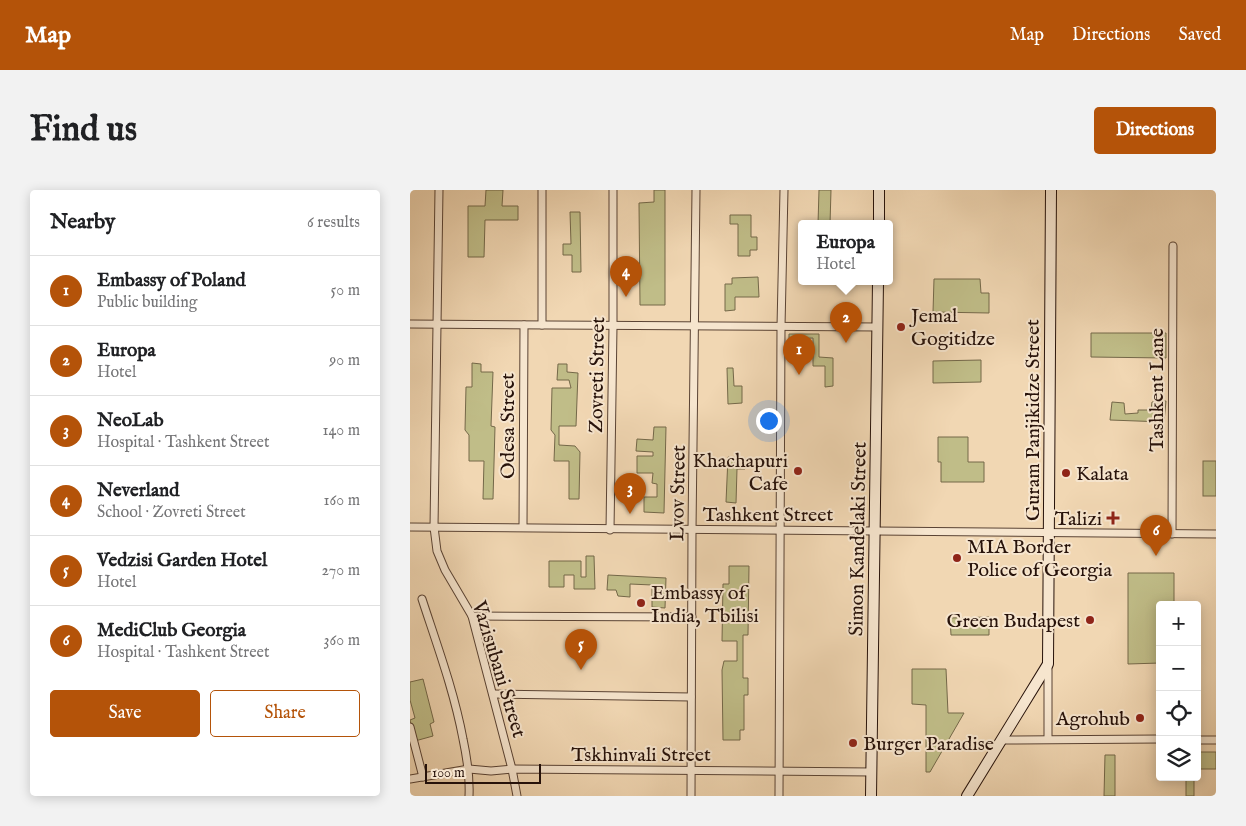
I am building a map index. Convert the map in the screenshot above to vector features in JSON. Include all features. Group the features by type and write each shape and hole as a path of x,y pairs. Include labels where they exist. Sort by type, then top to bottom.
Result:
{"main road":[{"path":"879,190 879,220"},
{"name":"Guram Panjikidze Street","path":"1048,664 1051,190"},
{"name":"Simon Kandelaki Street","path":"872,796 878,285"},
{"path":"967,796 1048,664"}],"street":[{"name":"Vazisubani Street","path":"440,190 436,324 434,527 437,551 445,570 472,616 512,769 517,796"},
{"path":"542,190 542,325"},
{"name":"Zovreti Street","path":"610,530 613,190"},
{"name":"Lvov Street","path":"691,796 696,190"},
{"path":"779,796 781,327 784,190"},
{"name":"Tashkent Lane","path":"1172,534 1173,246"},
{"path":"410,324 878,327"},
{"name":"Odesa Street","path":"523,527 524,325"},
{"name":"Tashkent Street","path":"410,527 1216,534"},
{"path":"422,599 450,683 469,769 469,796"},
{"path":"472,616 692,617"},
{"name":"Guram Panjikidze Street","path":"1048,664 1048,739"},
{"path":"493,694 692,697"},
{"path":"410,728 423,777"},
{"path":"1001,740 1156,739"},
{"path":"1201,740 1216,740"},
{"name":"Tskhinvali Street","path":"410,779 469,769 491,771 512,769 872,772"}],"shaded area":[{"path":"486,190 503,190 502,206 518,206 518,220 485,220 484,257 468,257 468,206 485,206"},
{"path":"654,190 665,190 665,305 640,305 639,203 654,202"},
{"path":"819,190 831,190 830,220 818,220"},
{"path":"570,212 580,212 581,272 572,272 572,255 563,255 563,244 571,244"},
{"path":"730,215 751,215 751,237 757,237 757,250 750,250 750,256 738,256 738,224 730,224"},
{"path":"758,277 759,297 735,297 735,310 725,311 725,284 732,284 732,278"},
{"path":"934,279 980,279 981,293 989,293 989,313 933,312"},
{"path":"1091,333 1166,333 1166,358 1091,357"},
{"path":"789,334 819,334 819,357 833,358 833,386 825,387 825,366 813,366 813,338 789,339"},
{"path":"981,360 981,382 933,383 933,361"},
{"path":"472,363 481,364 481,372 493,372 491,426 495,427 493,499 483,499 484,461 469,461 469,435 465,430 466,387 472,387"},
{"path":"558,364 567,364 567,372 578,373 576,426 559,426 559,445 575,446 580,452 579,499 569,499 569,461 554,461 555,435 551,430 552,388 571,388 569,380 557,380"},
{"path":"727,368 733,368 734,386 742,386 742,403 728,404"},
{"path":"1166,401 1164,422 1110,420 1112,402 1124,403 1125,414 1138,413 1138,410 1151,410 1152,402"},
{"path":"654,427 666,427 664,513 644,512 644,497 657,497 657,484 652,483 653,473 637,473 637,456 653,456 653,452 636,451 637,439 653,440"},
{"path":"938,437 968,437 968,462 984,462 984,482 941,482 941,462 938,462"},
{"path":"728,457 745,458 745,469 737,469 736,503 726,502"},
{"path":"1203,461 1216,461 1216,496 1203,496"},
{"path":"586,556 594,556 595,589 574,589 574,575 564,575 564,587 549,587 549,561 581,561 581,577 586,577"},
{"path":"729,566 749,566 748,635 743,635 743,678 748,678 748,695 744,695 744,730 740,730 740,740 723,740 722,670 724,661 737,661 737,641 722,641 723,584 729,584"},
{"path":"1128,573 1174,573 1174,601 1156,601 1156,663 1128,664"},
{"path":"608,575 666,578 665,608 652,607 652,585 630,584 630,597 618,596 616,590 607,590"},
{"path":"989,617 989,635 951,635 950,618"},
{"path":"912,669 946,669 948,713 964,713 930,772 926,772 926,705 912,704"},
{"path":"423,679 434,722 430,724 433,736 415,741 410,720 415,718 410,700 410,682"},
{"path":"1201,752 1216,752 1216,769 1201,769"},
{"path":"1105,755 1115,755 1115,796 1104,796"},
{"path":"1186,781 1194,781 1194,796 1186,796"}],"place":[{"name":"Neverland","path":"626,297"},
{"name":"Jemal Gogitidze","path":"901,327"},
{"name":"Europa","path":"846,343"},
{"name":"Embassy of Poland","path":"799,375"},
{"name":"Khachapuri Cafe","path":"798,471"},
{"name":"Kalata","path":"1066,473"},
{"name":"NeoLab","path":"630,514"},
{"name":"Talizi","path":"1113,518"},
{"name":"MediClub Georgia","path":"1156,556"},
{"name":"MIA Border Police of Georgia","path":"957,558"},
{"name":"Embassy of India, Tbilisi","path":"641,603"},
{"name":"Green Budapest","path":"1090,620"},
{"name":"Vedzisi Garden Hotel","path":"581,670"},
{"name":"Agrohub","path":"1140,718"},
{"name":"Burger Paradise","path":"853,743"}]}
